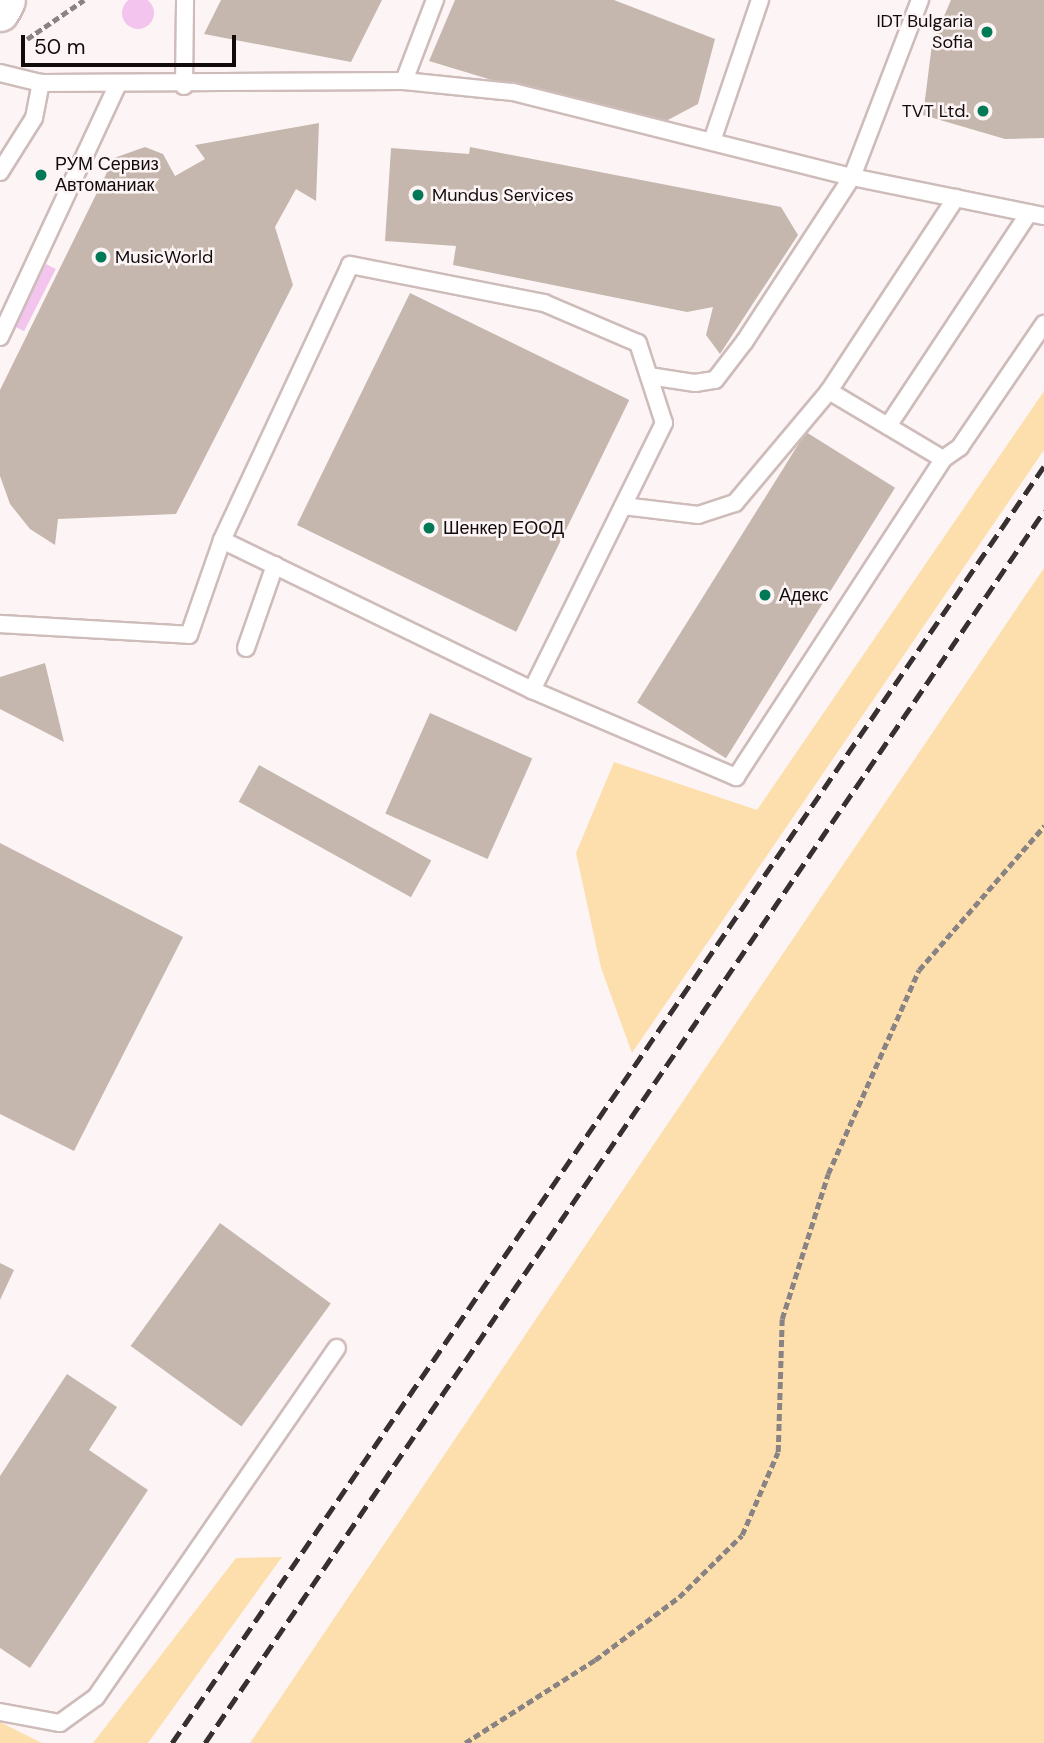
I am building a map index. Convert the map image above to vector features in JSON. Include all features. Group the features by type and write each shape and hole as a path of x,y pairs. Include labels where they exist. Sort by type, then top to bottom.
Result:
{"main road":[{"path":"0,12 6,0"}],"lane":[{"path":"184,86 185,0"},
{"path":"404,81 435,0"},
{"path":"712,141 760,0"},
{"path":"649,376 695,383 715,380 852,177 920,0"},
{"path":"0,74 41,83 117,86 404,81 513,92 852,177 1036,214 888,426"},
{"path":"0,173 34,118 41,83"},
{"path":"0,337 117,86"},
{"path":"623,506 698,515 735,503 828,391 956,198"},
{"path":"0,624 188,635 222,540 350,265 544,303 638,343 664,423 532,690"},
{"path":"222,540 532,690 736,777 943,458 960,447 1044,324"},
{"path":"828,391 943,458"},
{"path":"246,648 275,565"},
{"path":"0,1712 60,1723 96,1697 337,1348"}],"path":[{"path":"27,39 84,0"},
{"path":"465,1743 616,1645 679,1597 742,1535 778,1452 782,1320 828,1174 919,970 1044,826"}],"shaded area":[{"path":"138,-3 149,2 154,13 149,24 138,29 127,24 122,13 127,2"},
{"path":"46,264 56,269 24,331 14,326"},
{"path":"1044,391 1044,450 632,1053 601,968 576,853 614,762 757,810"},
{"path":"1044,568 1044,1743 250,1743 633,1175"},
{"path":"282,1557 148,1743 93,1743 236,1558"},
{"path":"0,1722 42,1743 0,1743"}],"building":[{"path":"221,0 382,0 351,62 204,34"},
{"path":"455,0 614,0 715,39 698,104 666,121 578,106 429,61"},
{"path":"951,0 1044,0 1044,138 1005,139 923,115 932,44"},
{"path":"319,123 316,201 296,189 275,227 293,285 176,514 58,519 55,545 30,529 10,504 0,476 0,390 114,158 145,147 163,154 175,176 205,159 195,145"},
{"path":"470,147 781,207 798,235 720,354 706,335 713,307 687,312 453,265 456,246 385,241 391,148 469,154"},
{"path":"410,293 629,400 516,632 297,525"},
{"name":"Адекс","path":"806,432 895,488 726,758 637,703"},
{"path":"45,663 64,742 0,709 0,677"},
{"path":"430,713 532,759 488,859 385,813"},
{"path":"259,765 431,861 411,897 239,802"},
{"path":"0,843 183,937 74,1151 0,1114"},
{"path":"220,1223 331,1304 241,1426 131,1346"},
{"path":"0,1263 14,1270 0,1300"},
{"path":"67,1374 117,1407 89,1450 148,1490 30,1668 0,1648 0,1476"}],"railway":[{"path":"172,1743 1044,466"},
{"path":"205,1743 1044,511"}],"place":[{"name":"IDT Bulgaria Sofia","path":"987,32"},
{"name":"TVT Ltd.","path":"983,111"},
{"name":"РУМ Сервиз Автоманиак","path":"41,175"},
{"name":"Mundus Services","path":"418,195"},
{"name":"MusicWorld","path":"101,257"},
{"name":"Шенкер ЕООД","path":"429,528"},
{"name":"Адекс","path":"765,595"}]}
